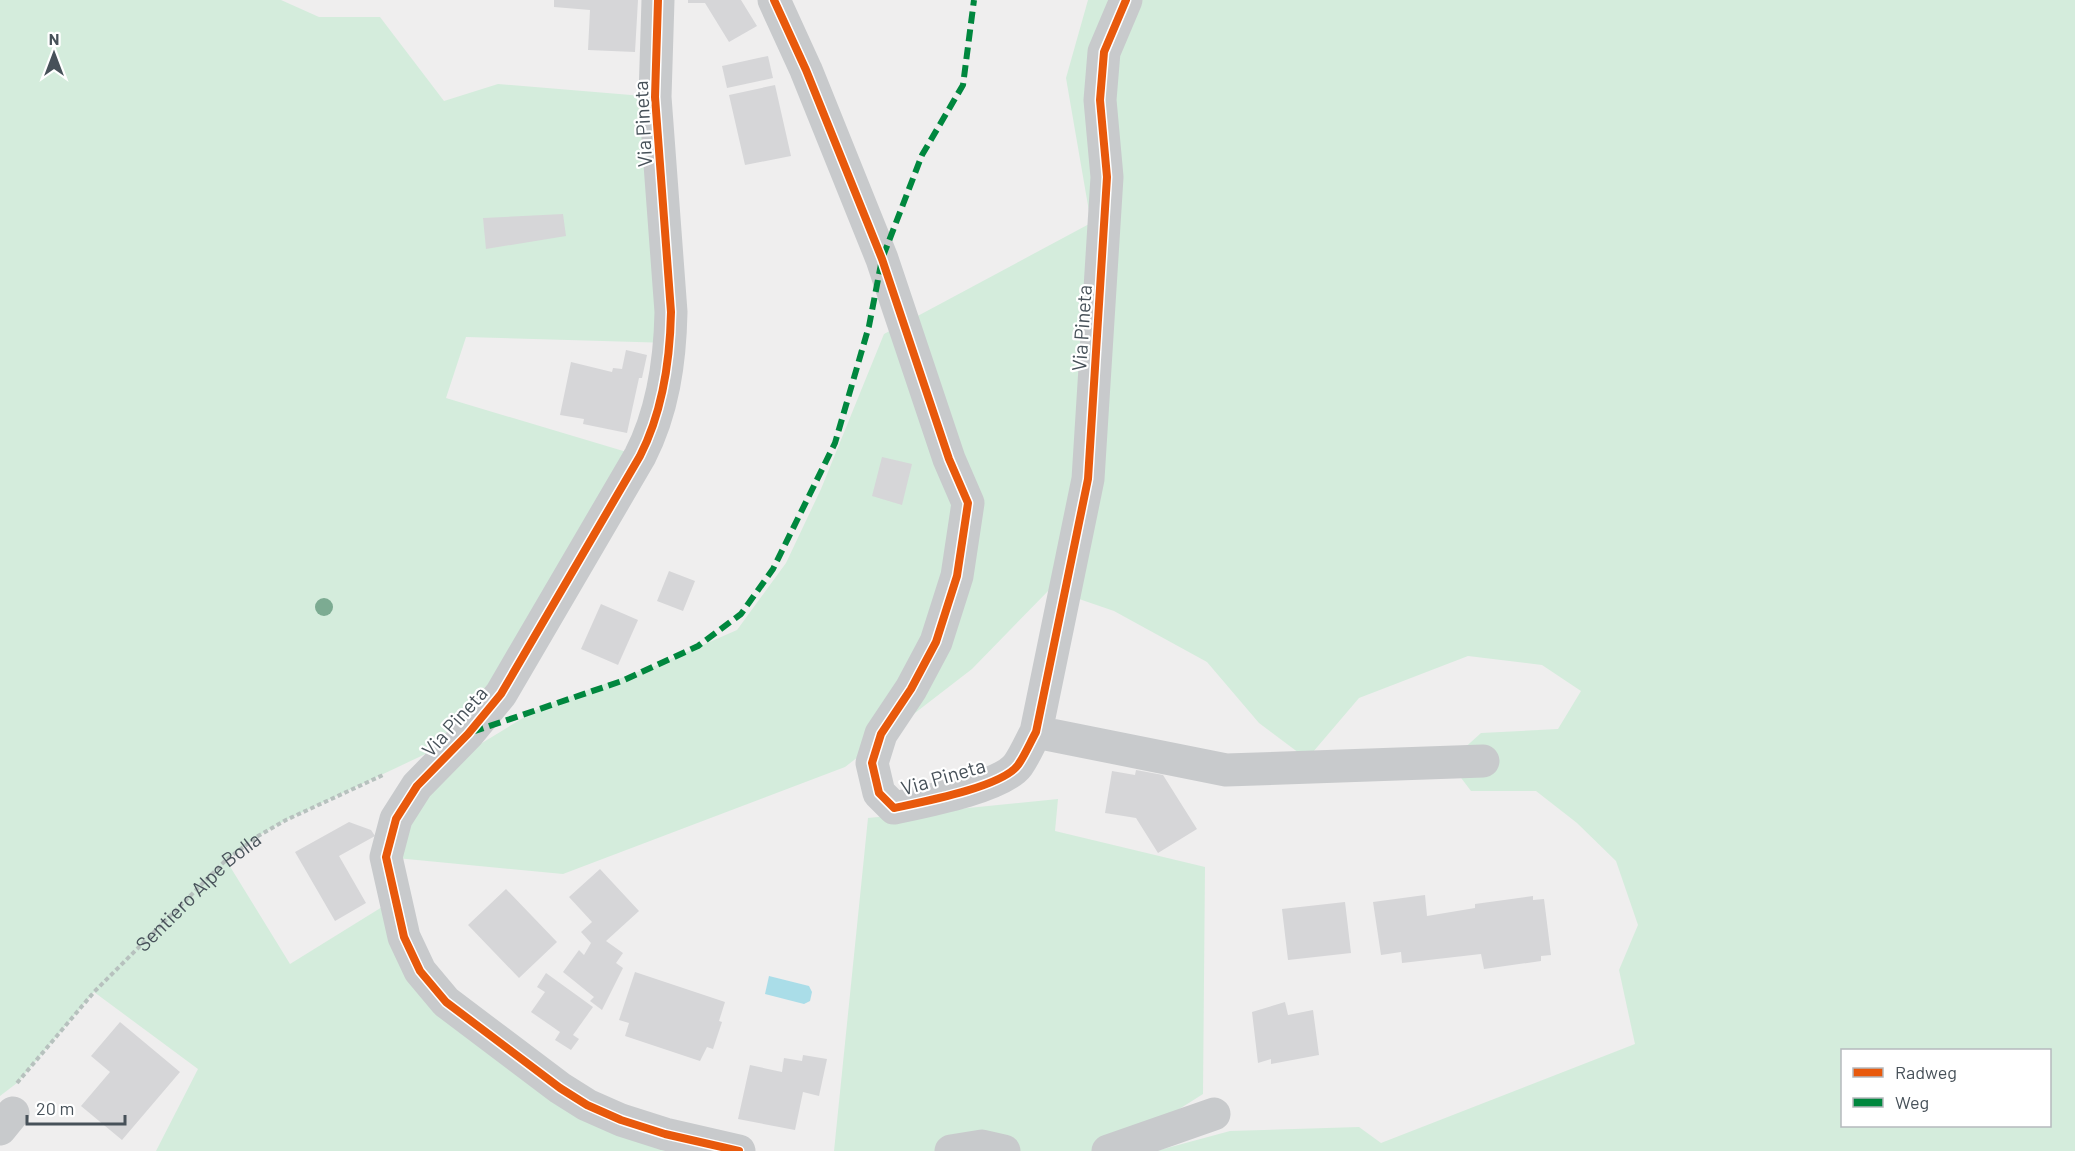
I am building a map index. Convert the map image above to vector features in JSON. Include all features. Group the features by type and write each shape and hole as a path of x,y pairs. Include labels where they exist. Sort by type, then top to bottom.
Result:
{"street":[{"name":"Via Pineta","path":"658,0 655,97 671,312 671,343 666,381 658,412 650,437 640,456 501,694 468,734 417,786 396,819 386,857 404,937 420,971 446,1002 560,1088 587,1105 621,1120 665,1134 739,1151"},
{"name":"Via Pineta","path":"774,0 806,70 882,259 949,459 968,503 957,576 936,642 911,689 881,734 872,763 879,792 894,808 949,796 994,780 1017,767 1036,732 1088,479 1107,177 1100,100 1104,52 1126,0"},
{"path":"1036,732 1226,770 1482,761"},
{"path":"1108,1151 1214,1114"},
{"path":"951,1151 982,1146 1004,1151"}],"green space":[{"path":"0,0 281,0 319,17 380,17 444,101 498,84 655,97 671,343 466,337 446,398 640,456 537,634 436,749 286,820 258,836 226,860 290,964 395,899 420,971 560,1088 739,1151 156,1151 198,1069 94,992 17,1083 0,1096"},
{"path":"1088,0 2075,0 2075,1151 1156,1151 1230,1131 1359,1127 1381,1143 1635,1044 1619,970 1638,925 1616,861 1577,823 1536,791 1471,791 1449,762 1481,733 1558,729 1581,691 1542,665 1468,656 1359,698 1307,759 1259,723 1207,662 1114,611 1050,589 972,669 845,767 563,874 386,857 396,819 477,746 541,707 657,665 737,630 786,563 821,489 884,334 1091,223 1066,78"},
{"path":"1058,799 1055,831 1205,867 1203,1094 1113,1151 834,1151 868,818"}],"water":[{"path":"769,976 809,986 812,992 810,1001 804,1004 765,994"}],"building":[{"path":"554,0 638,0 635,52 588,50 590,10 554,7"},
{"path":"688,0 741,0 757,26 729,42 705,3 688,3"},
{"path":"768,56 773,78 727,88 722,66"},
{"path":"775,85 791,156 745,165 729,95"},
{"path":"563,214 566,236 486,249 483,218"},
{"path":"626,350 647,355 642,378 639,378 627,433 583,424 584,419 560,415 571,362 612,372 613,368 622,369"},
{"path":"882,457 912,464 902,505 872,496"},
{"path":"669,571 695,581 683,611 657,601"},
{"path":"601,604 638,620 618,665 581,649"},
{"path":"1136,770 1163,775 1197,829 1158,853 1136,818 1105,813 1112,771 1135,775"},
{"path":"349,822 371,830 375,836 339,856 366,903 335,921 295,852"},
{"path":"600,869 639,911 606,941 623,953 616,963 623,968 602,1010 590,1001 594,997 563,972 579,950 584,955 591,943 581,932 592,922 569,897"},
{"path":"506,889 557,942 519,978 468,925"},
{"path":"1425,895 1427,916 1475,908 1475,904 1533,896 1533,900 1544,899 1551,955 1541,956 1541,961 1484,969 1481,954 1402,963 1401,952 1381,955 1373,902"},
{"path":"1345,902 1351,953 1288,960 1282,909"},
{"path":"635,972 725,1002 719,1021 722,1022 713,1049 707,1047 700,1061 625,1036 629,1023 619,1020"},
{"path":"546,973 593,1007 573,1035 579,1039 571,1050 555,1040 560,1032 531,1012 545,992 537,987"},
{"path":"1285,1002 1288,1015 1313,1010 1319,1055 1271,1064 1271,1059 1258,1063 1252,1012"},
{"path":"120,1022 180,1072 122,1140 81,1106 110,1072 91,1056"},
{"path":"803,1055 827,1059 819,1096 803,1092 795,1130 738,1119 750,1065 782,1072 784,1058 802,1061"}],"marked path":[{"path":"472,732 622,681 698,646 741,614 773,569 835,443 869,326 882,259 922,155 963,85 974,0"}],"cycle path":[{"path":"658,0 655,97 671,312 667,368 660,404 640,456 501,694 468,734 417,786 396,819 386,857 404,937 420,971 446,1002 560,1088 587,1105 621,1120 665,1134 739,1151"},
{"path":"774,0 806,70 882,259 949,459 968,503 957,576 936,642 911,689 881,734 872,763 879,793 894,808 979,787 996,780 1018,765 1036,732 1088,479 1107,177 1100,100 1104,52 1126,0"}]}
